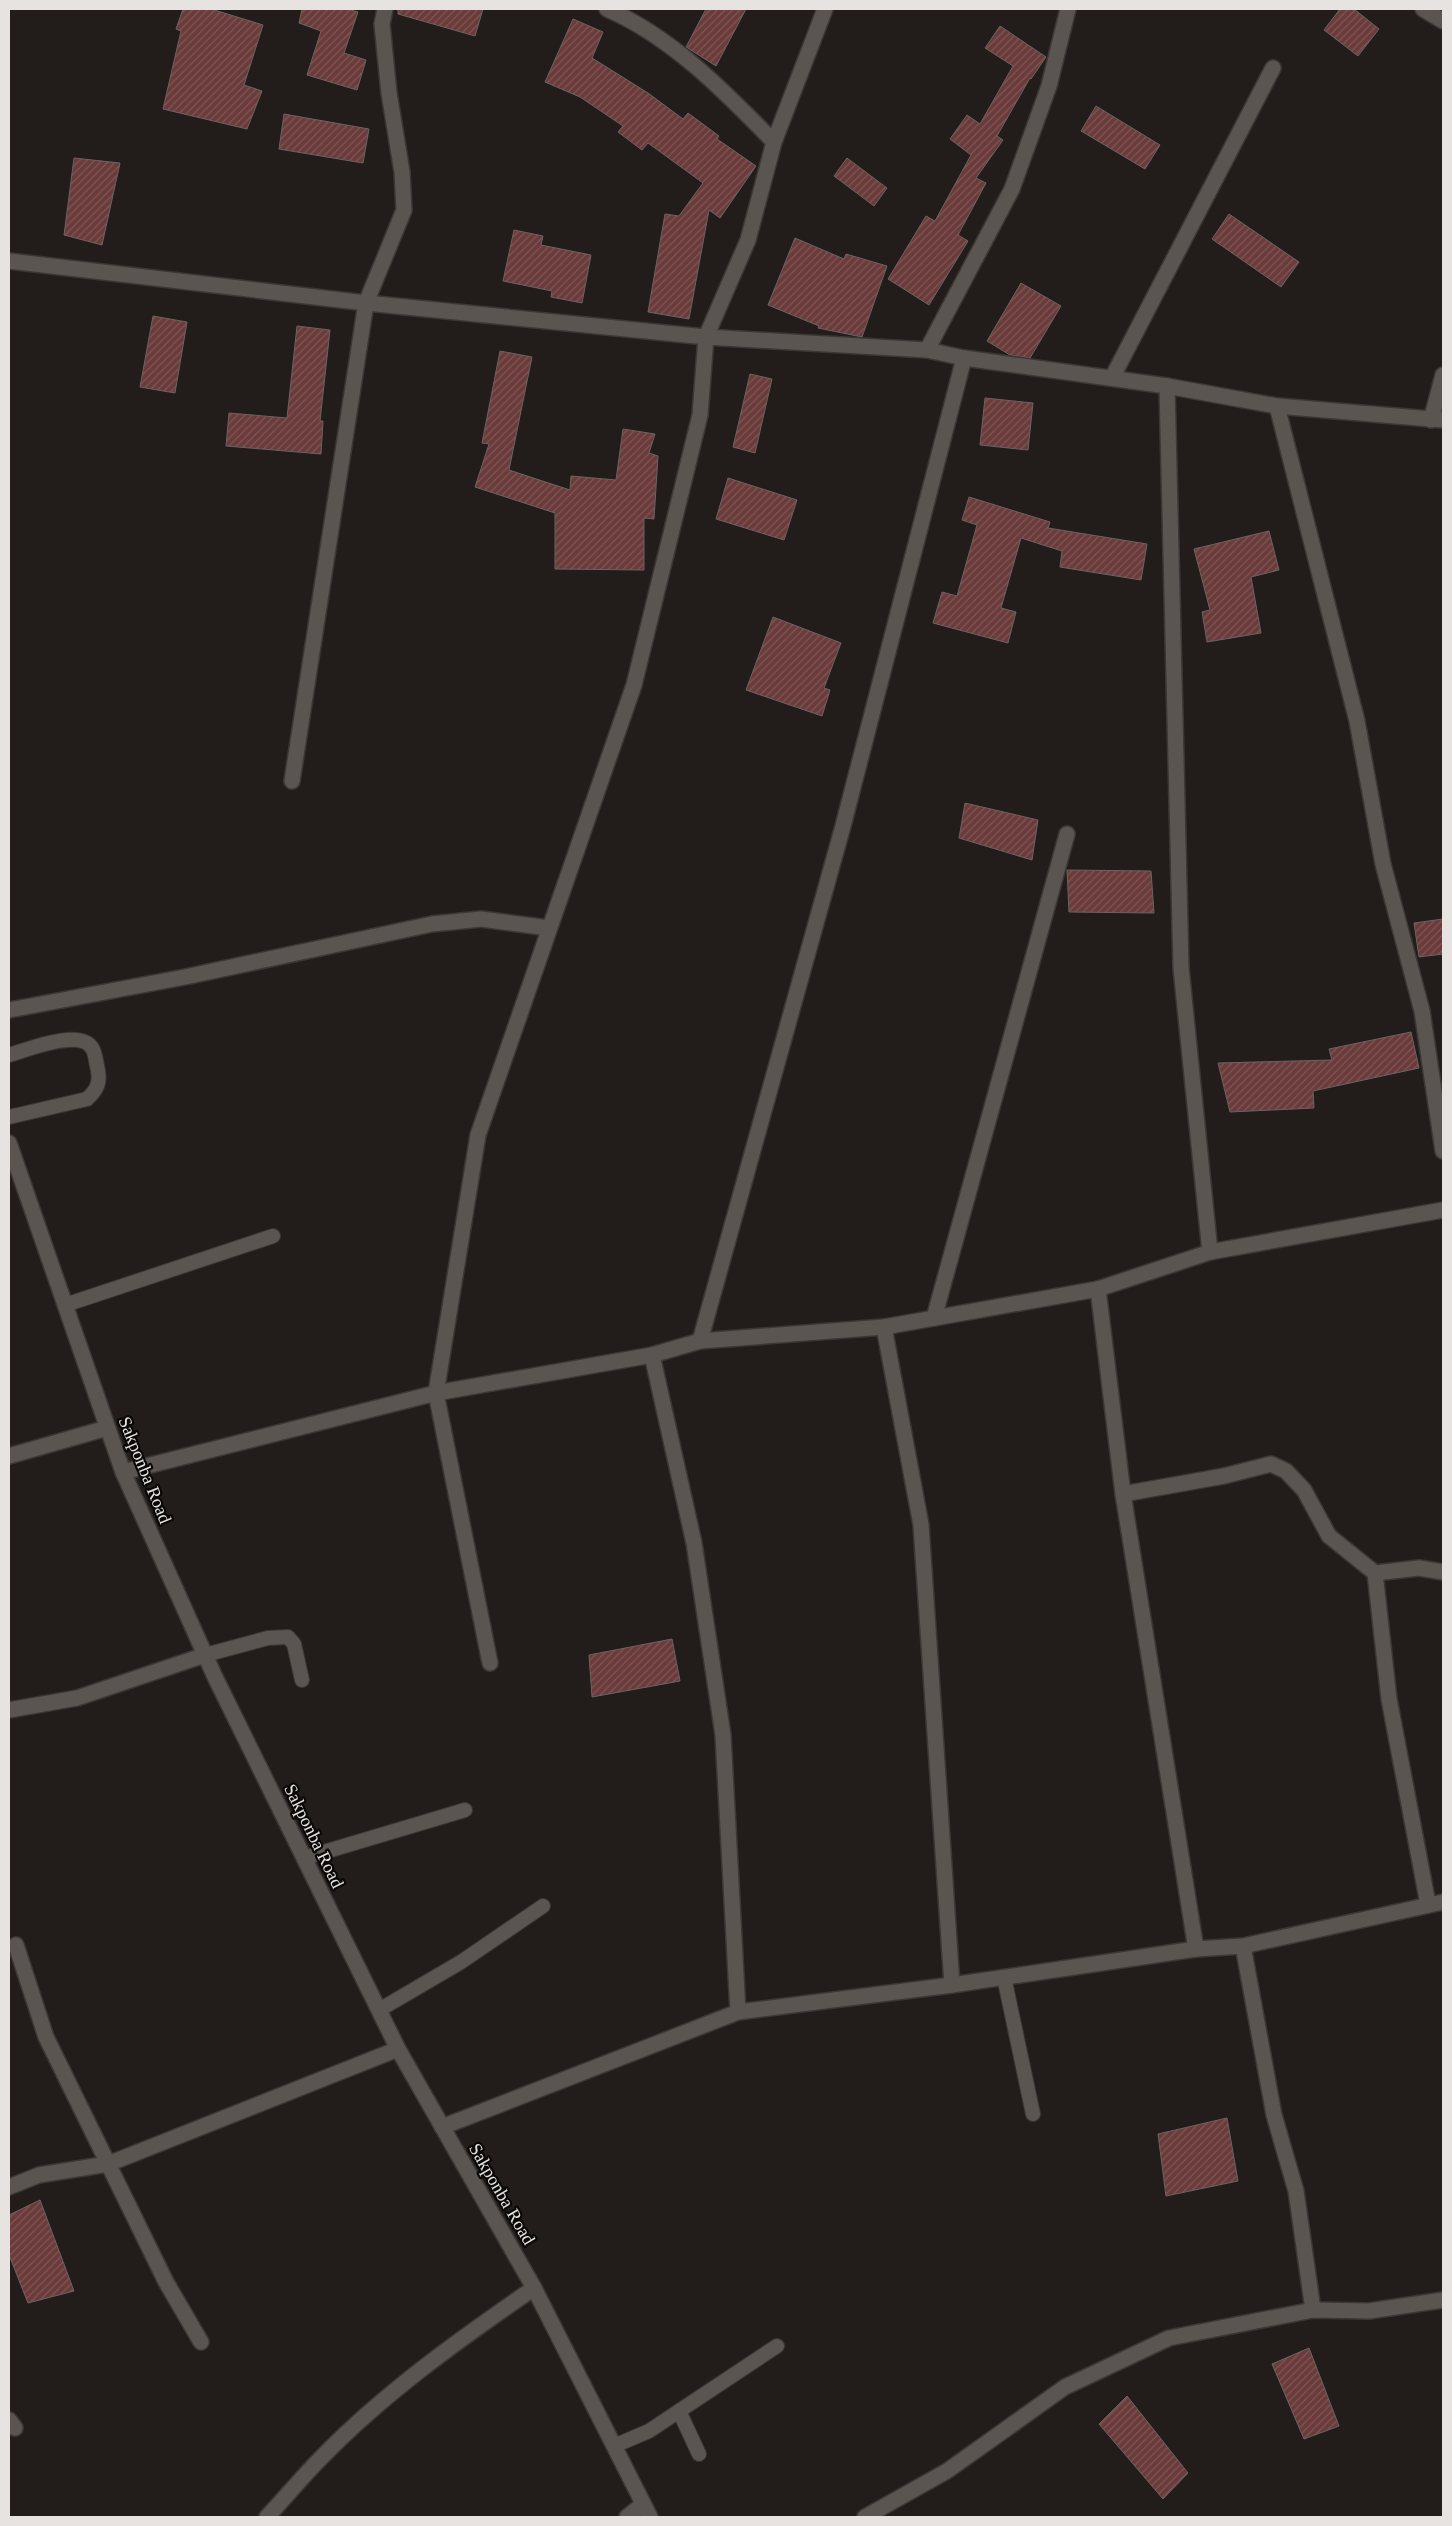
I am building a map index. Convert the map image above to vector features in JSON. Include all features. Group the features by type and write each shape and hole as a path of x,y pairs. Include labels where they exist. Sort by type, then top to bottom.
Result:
{"street":[{"path":"292,781 366,303 404,210 402,172 389,93 382,24 385,9"},
{"path":"607,9 647,29 712,80 774,142"},
{"path":"490,1663 436,1393 478,1135 634,685 700,416 706,337 748,240 774,142 825,9"},
{"path":"927,350 1012,189 1049,86 1068,9"},
{"path":"1423,9 1443,21"},
{"path":"1112,378 1273,68"},
{"path":"9,261 366,303 706,337 927,350 964,358 1167,386 1277,406 1437,420 1443,375"},
{"path":"700,1341 843,826 964,358"},
{"path":"1167,386 1181,968 1210,1252"},
{"path":"1277,406 1357,721 1384,864 1422,1011 1443,1151"},
{"path":"934,1318 1067,834"},
{"path":"9,1010 186,976 432,924 481,919 549,928"},
{"name":"Sakponba Road","path":"9,1143 123,1472 205,1655 398,2049 534,2288 650,2517"},
{"path":"123,1472 436,1393 652,1355 700,1341 884,1327 1098,1289 1210,1252 1443,1210"},
{"path":"1098,1289 1124,1494 1196,1949"},
{"path":"884,1327 921,1525 952,1985"},
{"path":"652,1355 694,1543 723,1735 738,2012"},
{"path":"9,1456 107,1428"},
{"path":"1124,1494 1224,1476 1271,1464 1286,1472 1304,1490 1329,1536 1376,1573 1419,1568 1443,1572"},
{"path":"442,2127 738,2012 952,1985 1196,1949 1243,1946 1436,1903 1389,1699 1376,1573"},
{"path":"9,1710 77,1698 205,1655"},
{"path":"16,1945 46,2037 166,2282 202,2342"},
{"path":"1243,1946 1274,2115 1296,2191 1313,2310"},
{"path":"9,2187 39,2175 108,2164 225,2120 398,2049"},
{"path":"267,2517 322,2458 362,2419 464,2337 534,2288"},
{"path":"865,2517 948,2471 1065,2387 1169,2338 1313,2310 1369,2311 1443,2300"},
{"path":"627,2517 643,2504"}],"lane":[{"path":"9,1055 72,1038 83,1040 92,1047 100,1079 95,1092 87,1100 9,1117"},
{"path":"65,1305 273,1236"},
{"path":"205,1655 268,1638 288,1637 294,1644 302,1680"},
{"path":"304,1858 465,1810"},
{"path":"379,2010 462,1962 543,1906"},
{"path":"1004,1977 1032,2114"},
{"path":"614,2446 649,2431 777,2346"},
{"path":"679,2411 698,2454"}],"building":[{"path":"183,9 211,9 263,25 244,85 262,91 247,129 163,109 181,31 176,29"},
{"path":"302,9 347,9 358,12 344,53 366,60 357,90 307,75 321,31 299,23"},
{"path":"398,9 483,9 475,36 398,14"},
{"path":"706,9 746,9 716,66 686,47"},
{"path":"1340,9 1354,9 1379,29 1358,56 1324,30"},
{"path":"573,19 603,32 592,58 648,93 683,119 688,113 719,136 717,139 756,166 720,218 709,210 689,319 648,312 665,214 679,216 703,183 648,143 642,150 618,132 623,126 580,97 545,82"},
{"path":"1000,26 1046,57 1030,78 997,136 1003,140 976,178 986,183 958,235 968,241 929,305 888,279 926,216 935,221 971,155 950,139 967,115 980,124 1013,66 985,48"},
{"path":"1096,106 1160,145 1145,169 1081,131"},
{"path":"284,114 369,129 363,163 279,149"},
{"path":"74,158 120,163 102,245 64,235"},
{"path":"847,158 887,188 874,206 834,176"},
{"path":"1229,214 1299,262 1281,287 1212,239"},
{"path":"514,230 543,236 541,245 591,255 582,303 551,297 552,291 503,281"},
{"path":"795,238 844,259 846,254 887,266 862,337 818,328 819,326 768,305"},
{"path":"1021,283 1061,306 1030,358 1010,355 987,341"},
{"path":"153,316 187,322 175,393 140,387"},
{"path":"297,326 330,330 320,421 323,421 321,454 226,446 229,413 287,418"},
{"path":"500,351 532,357 509,470 570,490 571,476 616,480 623,429 655,434 649,453 658,456 654,519 644,518 644,570 555,569 555,513 475,487 489,444 482,443"},
{"path":"750,374 772,379 755,453 733,447"},
{"path":"985,398 1033,403 1028,450 980,445"},
{"path":"728,478 797,500 784,540 716,519"},
{"path":"969,497 1050,522 1048,528 1147,544 1141,580 1060,567 1062,551 1021,538 1001,608 1016,612 1008,643 933,623 942,592 957,596 977,525 962,520"},
{"path":"1269,531 1279,570 1251,577 1261,633 1207,642 1202,612 1210,610 1194,549"},
{"path":"773,617 841,643 824,688 830,690 822,716 746,690"},
{"path":"965,803 1038,820 1032,860 959,838"},
{"path":"1067,870 1151,871 1154,913 1069,912"},
{"path":"1443,919 1443,954 1419,957 1414,923"},
{"path":"1411,1032 1419,1068 1313,1091 1314,1108 1230,1112 1218,1063 1332,1060 1329,1049"},
{"path":"672,1639 680,1681 592,1697 589,1655"},
{"path":"1227,2118 1238,2181 1166,2196 1158,2134"},
{"path":"40,2200 74,2291 28,2303 9,2255 9,2215"},
{"path":"1309,2348 1339,2426 1304,2439 1272,2364"},
{"path":"1127,2396 1188,2473 1163,2499 1099,2424"}]}
